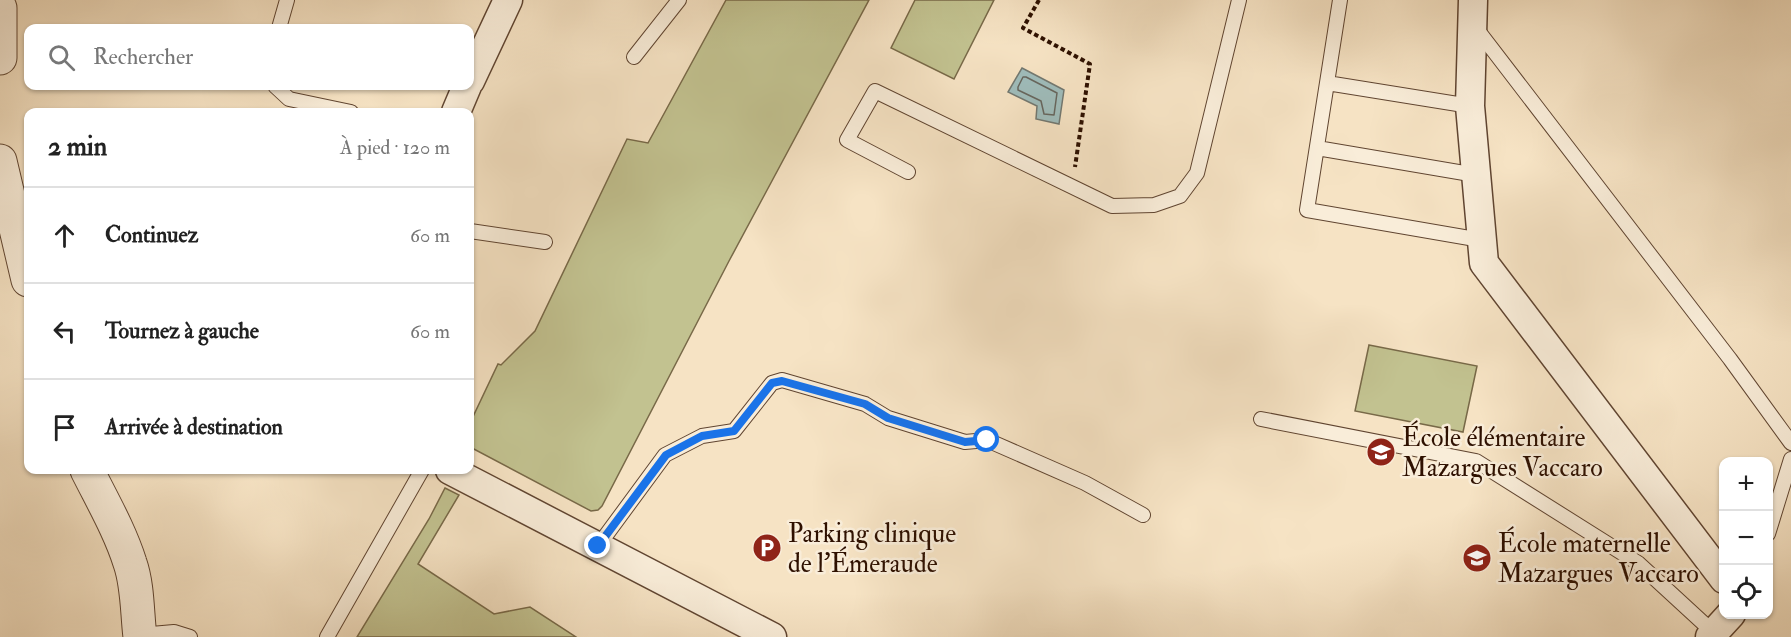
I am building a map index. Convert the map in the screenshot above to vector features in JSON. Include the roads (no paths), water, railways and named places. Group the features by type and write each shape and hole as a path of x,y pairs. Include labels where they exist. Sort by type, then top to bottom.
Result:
{"street":[{"path":"474,72 508,0"},
{"path":"0,8 0,58"},
{"path":"1473,12 1470,106 1484,263 1719,572"},
{"path":"458,108 465,90"},
{"path":"0,161 24,256"},
{"path":"89,474 121,538 131,564 140,636"},
{"path":"458,474 772,637"}],"lane":[{"path":"280,24 287,0"},
{"path":"634,57 679,0"},
{"path":"908,172 847,140 875,91 1112,206 1154,205 1180,196 1197,173 1239,0"},
{"path":"1340,0 1307,210 1481,240"},
{"path":"1473,12 1791,442"},
{"path":"1327,83 1470,106"},
{"path":"279,90 289,99 332,108"},
{"path":"1317,148 1476,175"},
{"path":"474,232 545,242"},
{"path":"598,546 666,455 702,436 734,431 772,383 782,381 865,404 888,418 965,442 987,440 1085,483 1143,515"},
{"path":"1261,419 1476,461 1638,562 1721,625"},
{"path":"1773,518 1791,459"},
{"path":"327,637 420,474"},
{"path":"140,636 174,632 190,637"}],"water":[{"path":"1022,68 1064,90 1059,124 1036,119 1037,106 1008,92"}],"place":[{"name":"École élémentaire Mazargues Vaccaro","path":"1381,452"},
{"name":"Parking clinique de l'Émeraude","path":"767,548"},
{"name":"École maternelle Mazargues Vaccaro","path":"1477,558"}]}
